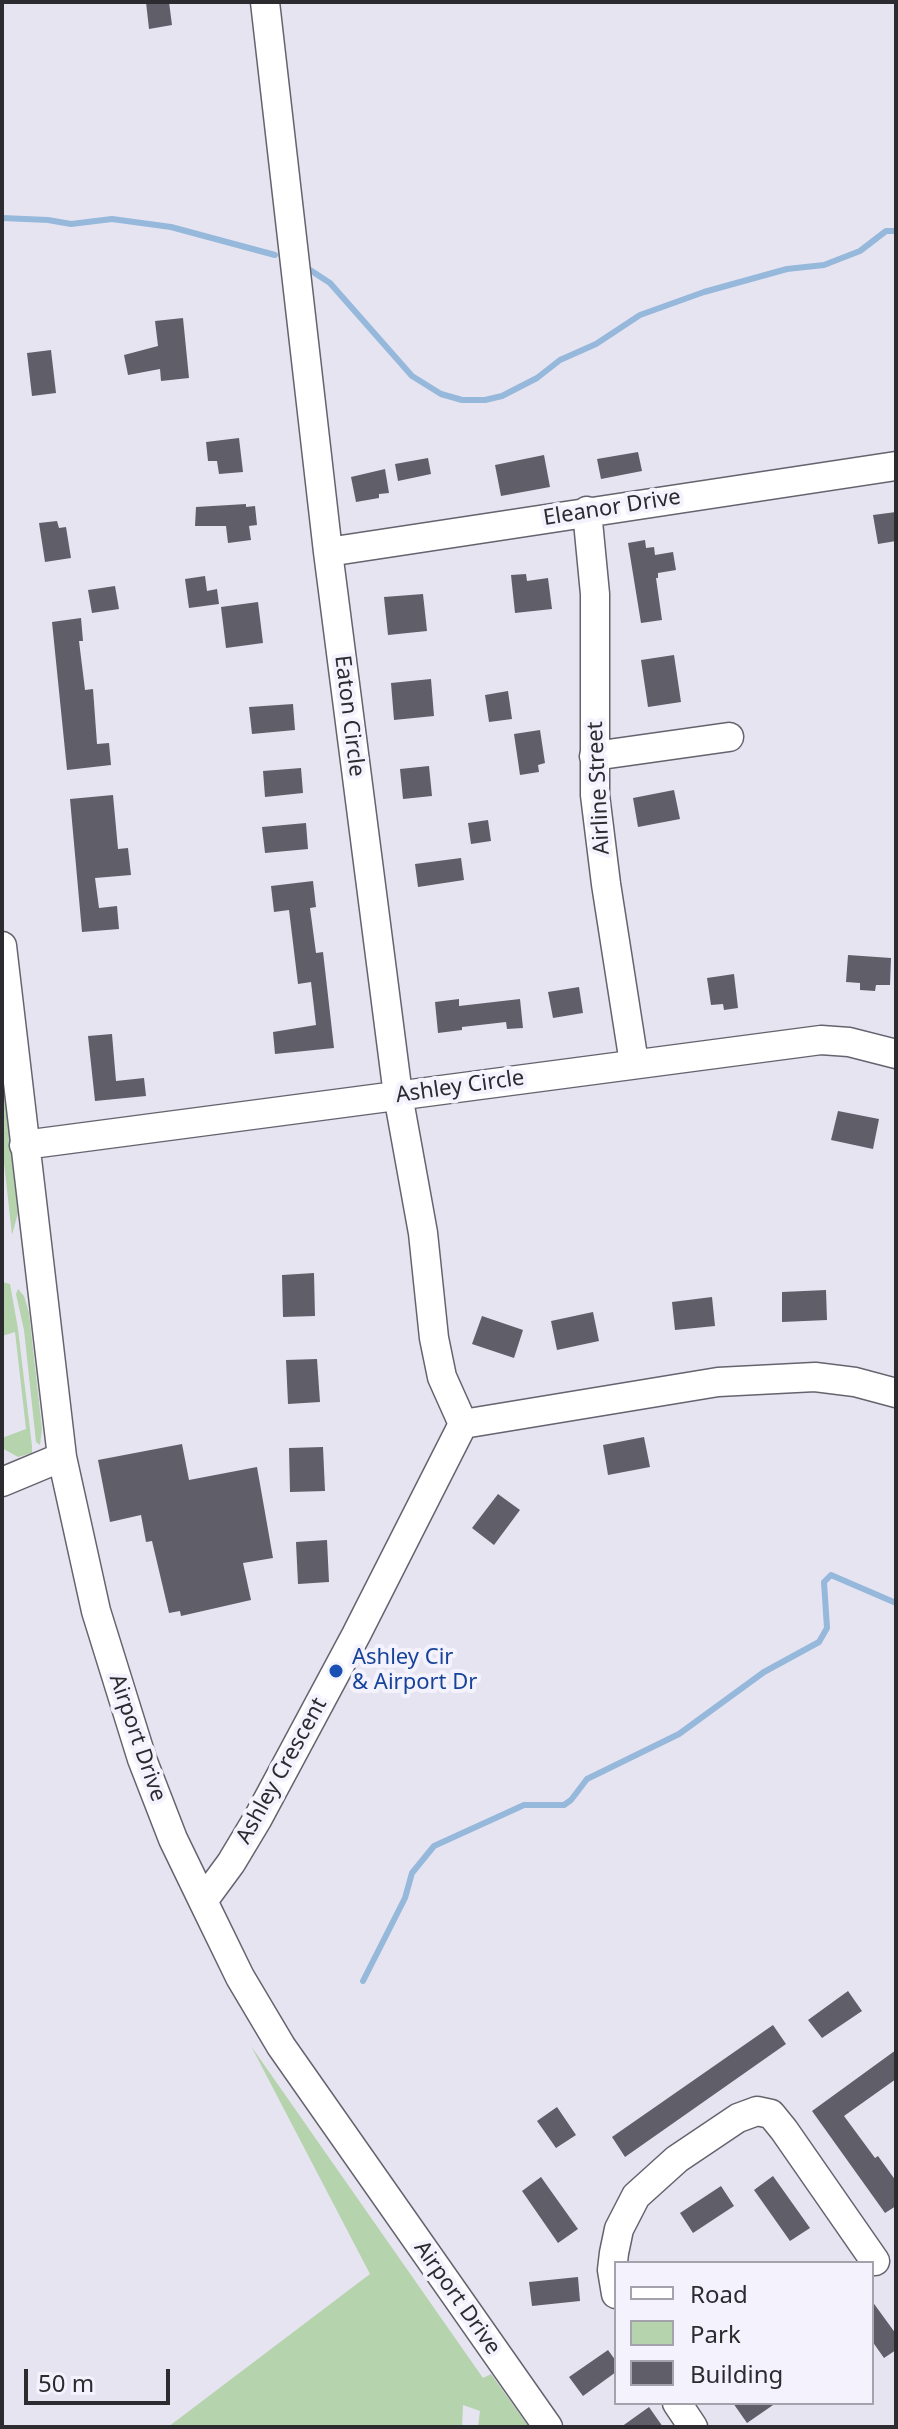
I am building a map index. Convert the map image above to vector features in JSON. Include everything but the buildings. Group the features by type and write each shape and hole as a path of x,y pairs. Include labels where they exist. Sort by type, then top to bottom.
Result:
{"street":[{"name":"Eaton Circle","path":"265,2 328,552 398,1095 423,1233 434,1338 442,1377 463,1424"},
{"name":"Eleanor Drive","path":"328,552 896,466"},
{"name":"Airline Street","path":"587,511 596,636 595,795 634,1063"},
{"path":"594,756 729,737"},
{"name":"Airport Drive","path":"2,946 62,1457 88,1582 124,1706 173,1839 240,1977 281,2046 548,2427"},
{"name":"Ashley Circle","path":"24,1145 821,1040 849,1042 896,1054"},
{"path":"463,1424 718,1382 815,1377 855,1382 896,1393"},
{"name":"Ashley Crescent","path":"203,1901 258,1818 356,1635 463,1424"},
{"path":"2,1482 62,1457"},
{"path":"614,2282 612,2270 619,2229 636,2196 677,2159 738,2118 757,2111 771,2114 881,2257"},
{"path":"678,2405 693,2427"}],"green space":[{"path":"2,1073 18,1213 12,1235 2,1145"},
{"path":"2,1282 10,1284 32,1446 32,1453 18,1457 2,1448 2,1438 26,1429 15,1332 2,1336"},
{"path":"18,1289 24,1296 29,1313 42,1429 40,1445 36,1442 24,1330 16,1294"},
{"path":"251,2046 483,2378 491,2374 529,2427 478,2427 480,2411 463,2405 462,2427 168,2427 370,2274"}],"waterway":[{"path":"2,218 71,224 112,219 171,227 275,255"},
{"path":"307,268 330,283 412,376 441,394 462,400 485,400 502,396 537,378 560,360 596,344 640,315 704,292 787,269 824,265 860,251 886,231 896,231"},
{"path":"363,1981 405,1898 412,1873 434,1846 524,1805 564,1805 587,1779 679,1734 764,1672 819,1642 827,1628 824,1582 831,1575 896,1603"}],"place":[{"name":"Ashley Cir & Airport Dr","path":"336,1671"}]}
